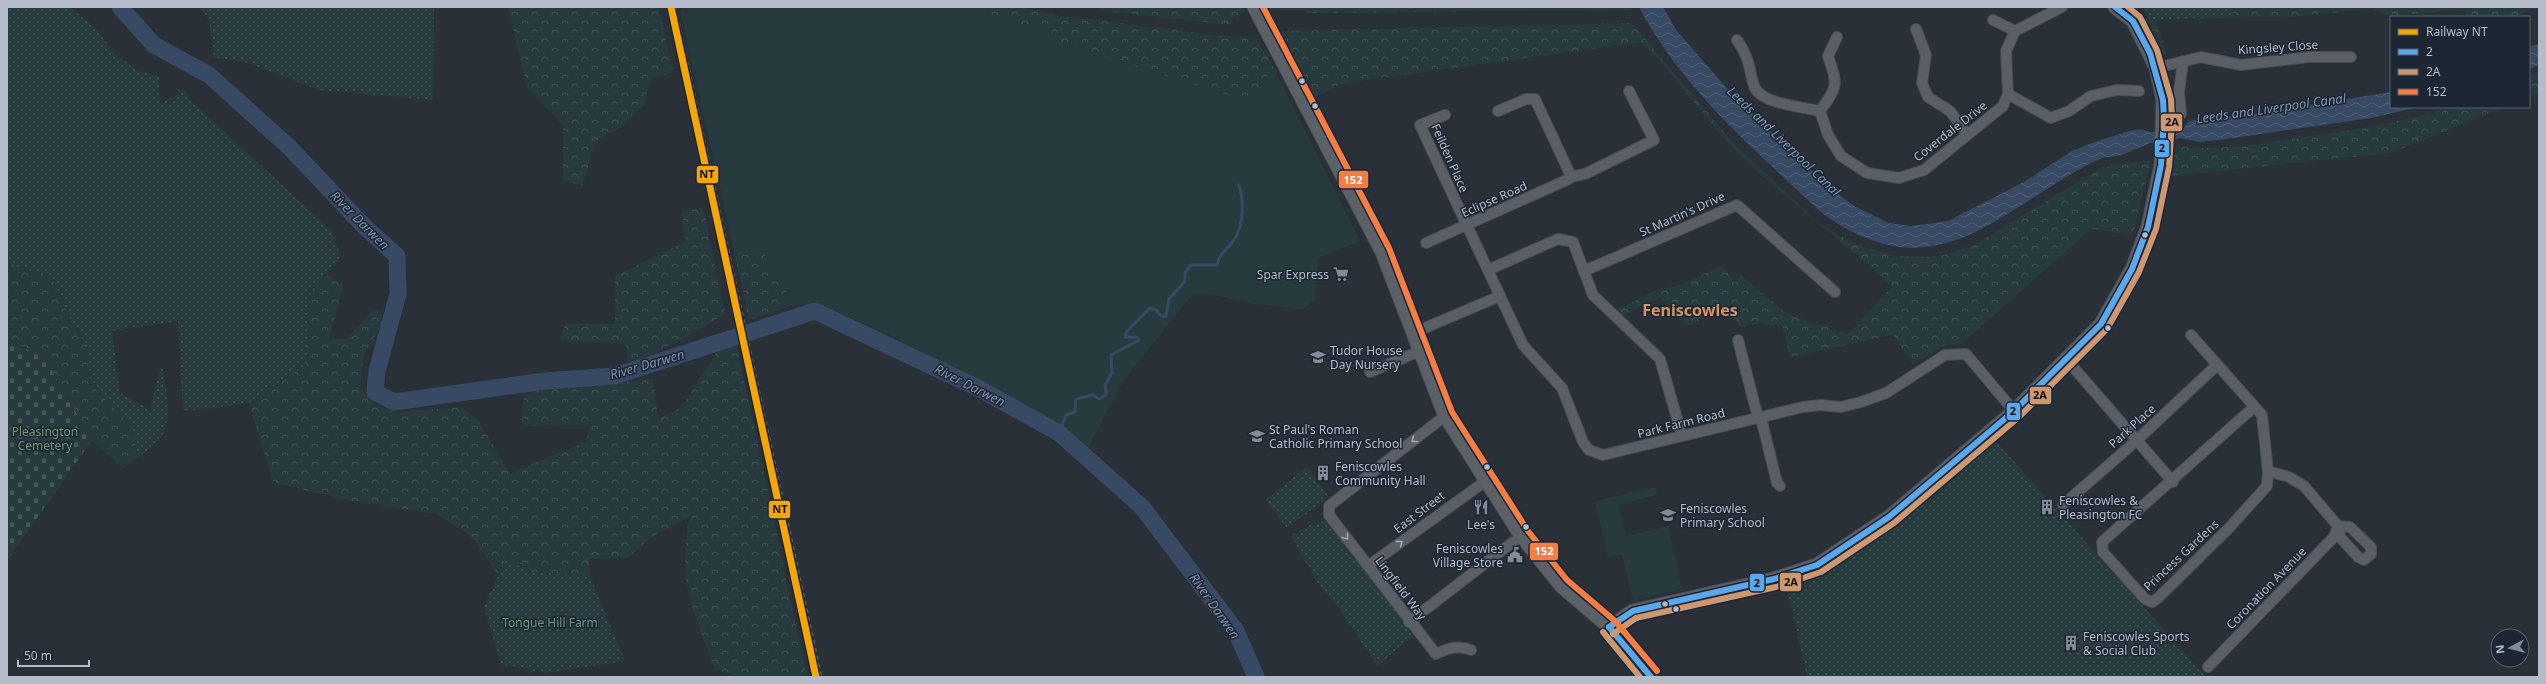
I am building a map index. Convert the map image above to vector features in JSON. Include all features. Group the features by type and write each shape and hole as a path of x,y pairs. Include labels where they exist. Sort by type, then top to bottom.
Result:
{"main road":[{"path":"1254,7 1382,252 1445,416 1487,480 1521,536 1561,586 1609,627 1633,658 1651,677"},
{"path":"2115,7 2133,21"},
{"path":"1609,627 1633,611 1774,579 1817,564 1890,517 2014,410 2101,324 2132,269 2148,227 2157,191 2162,151 2164,119 2163,100 2156,68 2133,21 2130,7"}],"street":[{"path":"2062,7 2015,31 2006,51 2008,94 2051,118 2069,111 2091,96 2117,90 2139,91"},
{"path":"1993,20 2015,31"},
{"path":"1916,29 1926,55 1922,83 1928,97 1950,111 1967,134"},
{"path":"1738,40 1748,56 1754,88 1764,98 1820,111 1835,90 1835,76 1828,56 1837,37"},
{"name":"Kingsley Close","path":"2156,68 2200,57 2241,65 2308,57 2351,57"},
{"path":"2181,114 2179,92 2183,61"},
{"name":"Eclipse Road","path":"1426,243 1566,181 1570,177 1585,174 1654,140 1629,91"},
{"name":"Coverdale Drive","path":"1820,111 1828,135 1842,156 1867,173 1899,178 1924,170 2003,106 2008,94"},
{"path":"1498,110 1526,99 1535,99 1570,177"},
{"name":"Feilden Place","path":"1445,115 1420,125 1466,226"},
{"name":"St Martin's Drive","path":"1584,271 1737,205 1835,292"},
{"name":"Park Farm Road","path":"1466,226 1523,345 1562,388 1583,442 1589,450 1603,455 1803,407 1821,405 1841,408 1886,393 1945,355 1966,354 2014,410"},
{"path":"1488,270 1558,239 1573,242 1593,295 1660,359 1682,436"},
{"path":"1413,332 1500,296"},
{"name":"Princess Gardens","path":"2191,335 2262,415 2268,471 2267,486 2229,528 2152,602 2145,599 2104,552 2102,542 2173,482 2254,407"},
{"path":"1738,340 1777,483 1780,486"},
{"path":"1370,372 1420,351"},
{"path":"2066,359 2173,482"},
{"name":"Park Place","path":"2063,505 2137,440 2217,365"},
{"name":"Lingfield Way","path":"1445,416 1329,506 1329,515 1409,622 1436,654 1446,649 1462,647 1471,650"},
{"name":"Coronation Avenue","path":"2208,667 2334,537 2338,526 2304,486 2289,477 2268,471"},
{"name":"East Street","path":"1368,566 1487,480"},
{"path":"1409,622 1512,542"}],"green space":[{"path":"7,7 70,7 97,30 114,53 138,71 159,76 160,103 175,96 179,89 186,91 187,97 331,230 341,257 310,295 306,364 249,403 212,409 183,410 178,321 112,331 120,393 150,410 160,368 163,369 168,419 160,438 151,448 138,457 133,428 90,383 87,344 74,327 53,279 7,262"},
{"path":"200,7 434,7 433,100 319,90 248,63 214,57 209,20"},
{"path":"508,7 659,7 673,72 651,79 644,105 620,128 596,141 582,186 563,180 563,125 527,88"},
{"path":"686,7 959,7 1034,28 1060,43 1238,98 1253,95 1274,68 1360,241 1318,258 1315,300 1303,309 1254,304 1214,295 1192,295 1124,380 1088,448 1071,434 995,388 887,334 824,305 794,305 764,253 735,256 680,10 686,9"},
{"path":"959,7 1019,7 1055,15 1231,37 1255,37 1274,68 1253,95 1238,98 1060,43 1034,28"},
{"path":"1098,7 1243,7 1245,12 1233,17 1231,25 1102,11"},
{"path":"1268,7 1631,7 1632,10 1307,13 1303,10 1270,10"},
{"path":"2144,7 2539,7 2532,8 2518,16 2467,16 2464,10 2386,15 2371,9 2290,17 2155,19 2167,54 2161,56"},
{"path":"2145,7 2232,7 2234,16 2152,20"},
{"path":"1632,23 1734,144 1820,224 1855,244 1896,256 1937,257 1974,245 2101,168 2151,160 2133,235 2091,229 1960,345 1945,345 1913,364 1893,335 1790,357 1782,325 1769,326 1764,322 1741,327 1727,309 1687,326 1660,297 1623,316 1617,310 1654,291 1680,285 1722,265 1734,283 1741,275 1782,310 1795,317 1848,334 1892,287 1776,188 1739,154 1714,127 1655,55 1642,42 1345,83 1312,98 1278,31"},
{"path":"2539,71 2539,93 2530,97 2530,75"},
{"path":"2447,108 2502,108 2391,153 2170,176 2173,146 2207,148 2260,144 2382,124"},
{"path":"703,208 725,314 676,343 628,364 626,344 560,341 565,324 615,324 615,276 685,242 682,211"},
{"path":"764,253 794,305 749,320 735,256"},
{"path":"7,262 53,279 74,327 87,344 90,383 133,428 138,457 123,468 92,440 45,359 7,339"},
{"path":"327,275 344,284 329,339 346,339 374,309 386,316 363,358 360,388 376,406 396,412 462,407 479,422 510,473 586,442 590,425 521,426 524,397 551,384 585,387 653,379 658,419 682,407 721,345 737,346 807,677 740,677 715,669 695,616 688,588 685,560 689,517 650,538 628,558 589,559 590,576 532,572 505,560 498,575 472,537 437,514 341,499 273,482 249,403 306,364 310,295"},
{"name":"Pleasington Cemetery","path":"7,339 45,359 92,440 7,561"},
{"path":"1994,439 2206,677 1807,677 1786,585 1848,559"},
{"path":"1307,467 1329,497 1287,528 1265,500"},
{"path":"1655,487 1657,495 1619,505 1626,536 1668,526 1682,589 1633,601 1622,555 1608,557 1595,501"},
{"path":"1326,520 1415,634 1377,666 1343,614 1317,582 1291,536 1310,525"},
{"name":"Tongue Hill Farm","path":"505,560 532,572 590,576 625,661 545,673 538,670 529,673 528,668 501,665 484,606"}],"water":[{"path":"1639,7 1663,7 1677,31 1731,93 1830,188 1854,206 1889,223 1911,226 1948,221 2024,182 2072,151 2129,131 2141,129 2150,132 2183,129 2189,121 2262,113 2390,92 2390,108 2415,108 2371,118 2219,140 2200,142 2181,138 2150,143 2122,155 2102,158 2087,165 1991,224 1961,238 1930,246 1897,247 1862,236 1823,214 1722,118 1677,65 1657,37"},
{"path":"2539,44 2539,65 2530,69 2530,47"}],"waterway":[{"name":"River Darwen","path":"120,7 154,45 209,75 289,147 365,227 397,256 398,294 377,371 375,392 394,402 545,381 615,376 815,311 978,388 1059,433 1142,507 1236,631 1256,677"},
{"path":"1059,433 1066,415 1075,412 1076,399 1093,395 1099,399 1106,395 1105,385 1112,373 1111,355 1139,340 1136,337 1125,337 1126,332 1150,308 1156,310 1161,316 1166,316 1169,299 1185,281 1185,273 1191,265 1217,265 1220,256 1234,240 1240,228 1242,198 1239,185"}],"railway":[{"path":"675,7 821,677"}],"rail line":[{"name":"NT","path":"671,7 816,677"}],"transit line":[{"name":"152","path":"1263,7 1389,248 1452,412 1528,531 1567,580 1615,621 1657,671"},
{"name":"2","path":"1609,627 1633,611 1774,579 1817,565 1889,517 2014,411 2101,324 2132,269 2148,227 2161,165 2164,119 2163,100 2150,53 2133,21 2115,7"},
{"name":"2A","path":"1613,634 1636,618 1776,587 1821,572 1894,523 2019,417 2107,329 2139,272 2156,229 2169,167 2172,120 2171,99 2157,50 2140,17 2128,7"},
{"name":"2","path":"1609,627 1651,677"},
{"name":"2A","path":"1603,632 1640,677"}],"place":[{"name":"Spar Express","path":"1341,274"},
{"name":"Tudor House Day Nursery","path":"1318,357"},
{"name":"St Paul's Roman Catholic Primary School","path":"1257,436"},
{"name":"Feniscowles Community Hall","path":"1323,473"},
{"name":"Lee's","path":"1481,507"},
{"name":"Feniscowles & Pleasington FC","path":"2047,507"},
{"name":"Feniscowles Primary School","path":"1668,515"},
{"name":"Feniscowles Village Store","path":"1515,555"},
{"name":"Feniscowles Sports & Social Club","path":"2071,643"}],"district":[{"name":"Feniscowles","path":"1690,310"}],"water label":[{"name":"Leeds and Liverpool Canal","path":"2271,108"},
{"name":"Leeds and Liverpool Canal","path":"1784,141"}]}
